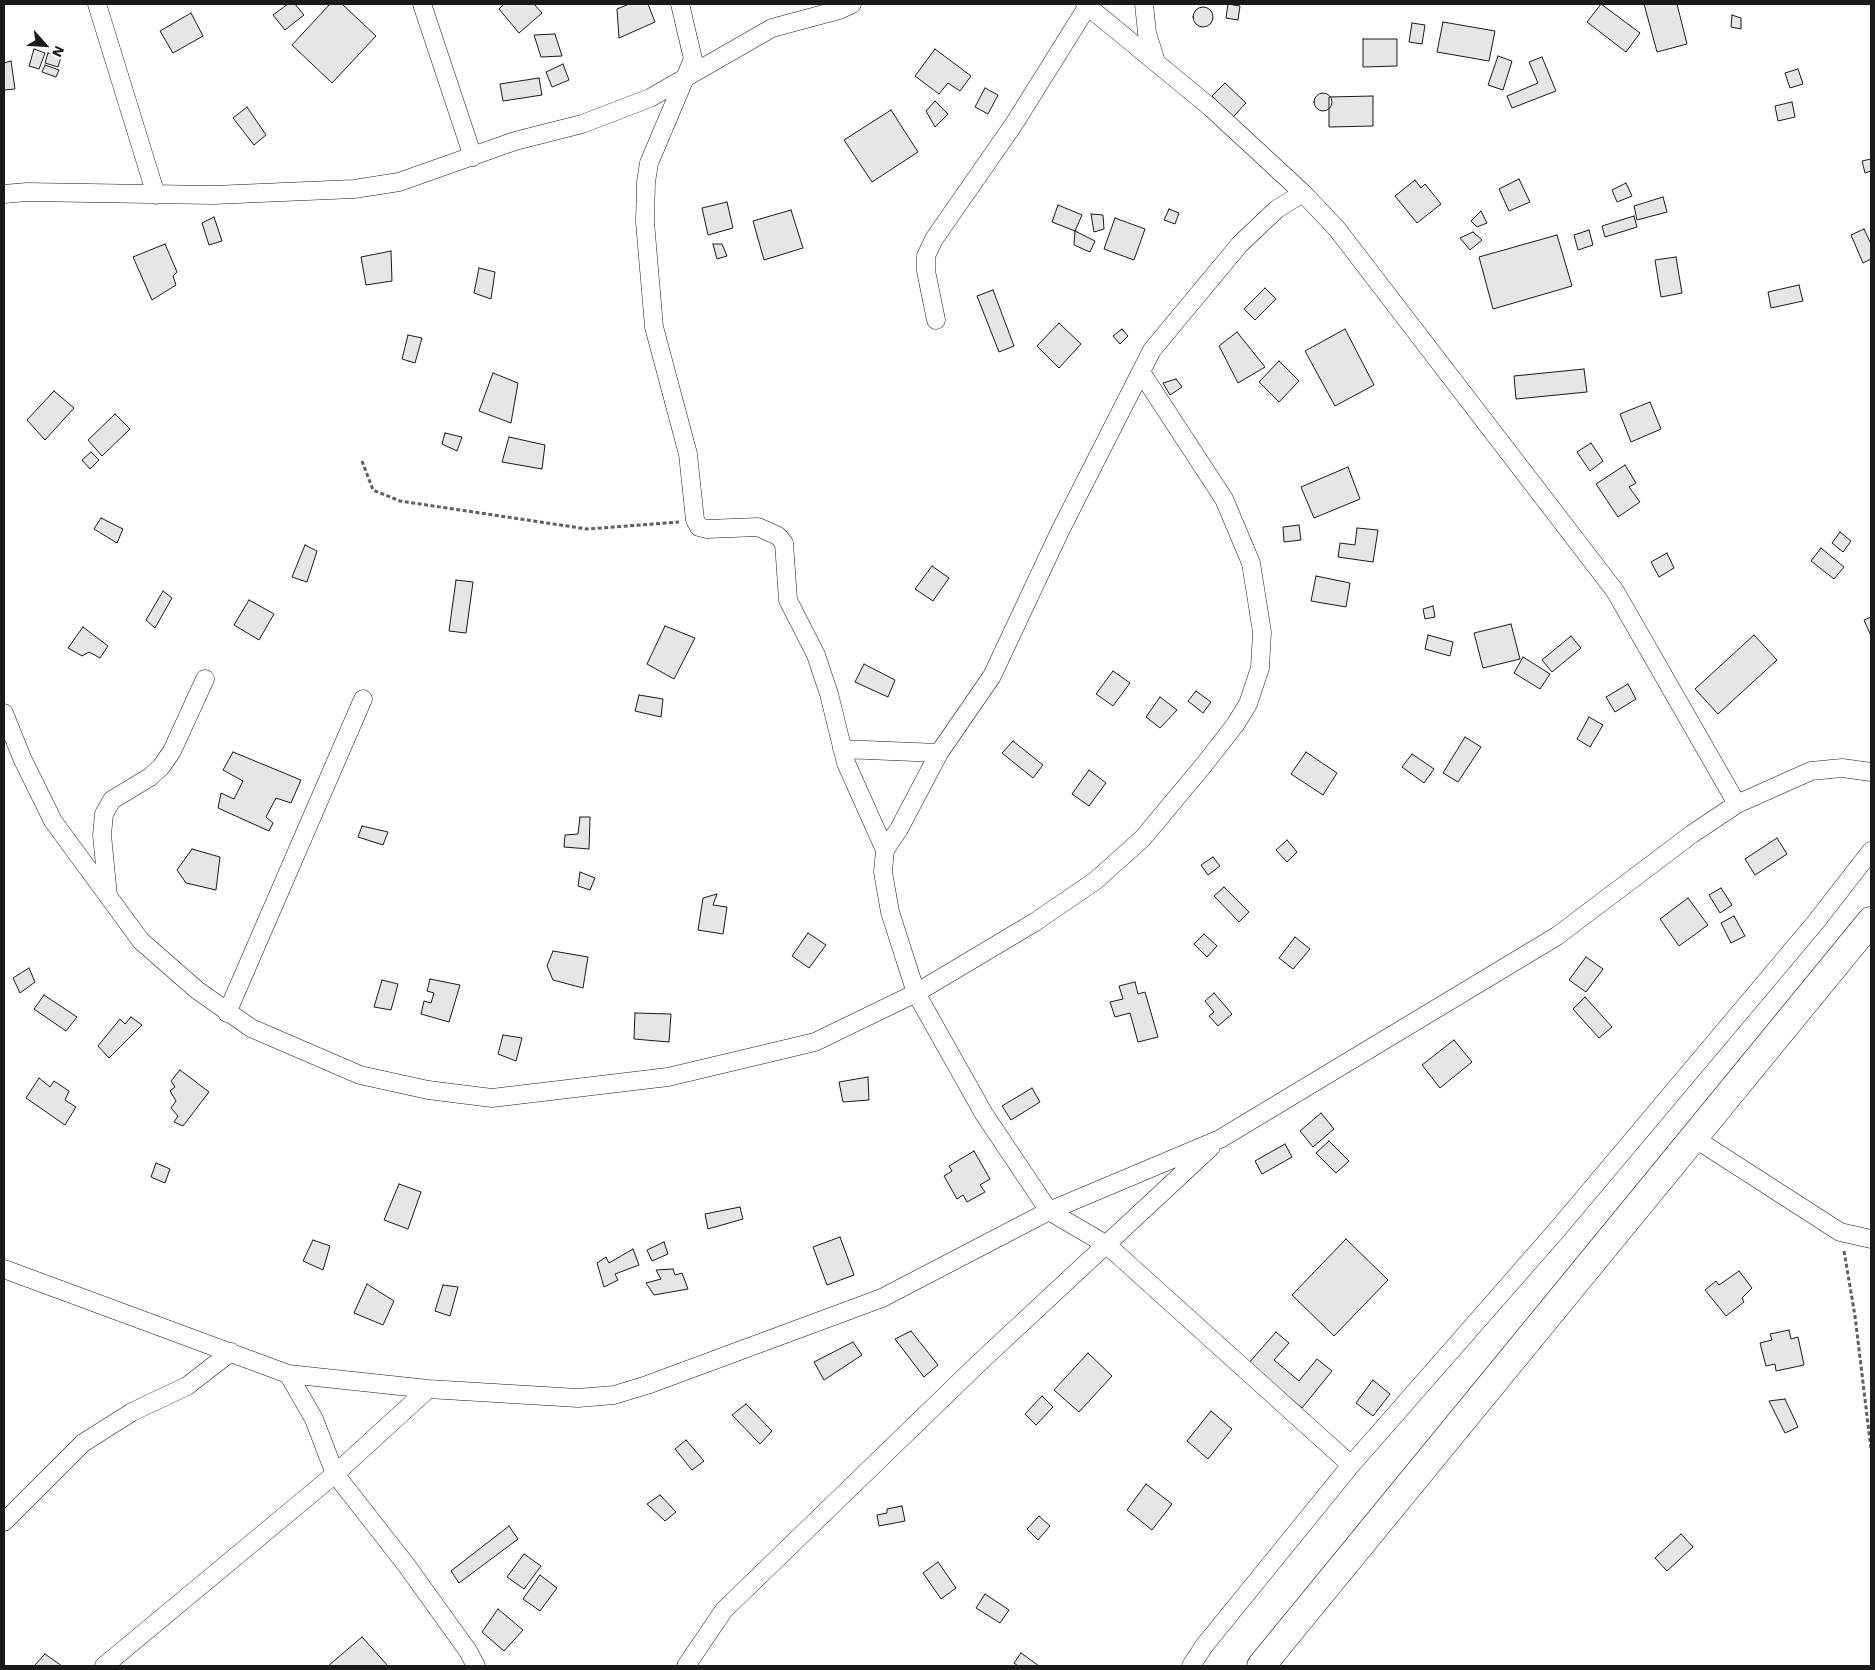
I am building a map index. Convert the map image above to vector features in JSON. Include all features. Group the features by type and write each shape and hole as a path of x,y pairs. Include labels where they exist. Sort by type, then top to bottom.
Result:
{"main road":[{"path":"1261,1666 1871,920"}],"street":[{"path":"97,4 156,195"},
{"path":"422,4 473,157"},
{"path":"680,4 692,53 687,76 665,122 649,163 646,182 645,222 654,327 688,454 695,520 699,527 707,529 758,527 778,536 784,543 788,600 816,655 829,694 842,749 885,850 883,872 890,912 916,993 984,1114 1049,1210 1107,1245 1351,1465"},
{"path":"4,194 27,192 213,195 354,189 399,182 516,142 582,124 650,98 772,28 839,10 852,4"},
{"path":"936,320 926,271 926,256 934,239 1014,124 1087,4 1210,106 1303,193 1337,229 1614,591 1738,804"},
{"path":"1144,4 1146,33 1156,62"},
{"path":"885,850 899,829 939,753 997,667 1060,531 1141,372 1162,336 1240,244 1270,214 1303,193"},
{"path":"4,713 22,758 53,821 141,942 197,990 227,1013 251,1028 360,1075 428,1090 492,1098 668,1077 815,1042 916,993 1035,922 1096,881 1142,839 1204,766 1235,725 1248,704 1260,668 1262,632 1251,563 1224,499 1141,372"},
{"path":"108,897 102,835 104,814 112,800 150,777 161,767 172,751 205,679"},
{"path":"227,1013 363,699"},
{"path":"842,749 939,753"},
{"path":"4,1269 288,1374 428,1389 578,1398 614,1395 647,1386 882,1298 1049,1210 1220,1139 1557,936 1692,834 1738,804 1811,771 1842,768 1871,772"},
{"path":"1191,1666 1204,1646 1351,1465 1562,1223 1815,924 1871,851"},
{"path":"1694,1138 1840,1232 1871,1239"},
{"path":"686,1666 724,1610 980,1362 1220,1139"},
{"path":"4,1522 83,1443 132,1412 187,1386 231,1352"},
{"path":"288,1374 314,1419 335,1474 407,1566 468,1651 476,1666"},
{"path":"104,1666 335,1474 428,1389"}],"path":[{"path":"362,461 373,490 400,500 587,529 695,520"},
{"path":"1840,1232 1856,1316 1871,1449"}],"building":[{"path":"288,4 295,4 304,15 285,30 273,15"},
{"path":"330,4 342,4 376,36 332,83 292,45"},
{"path":"504,4 534,4 542,13 519,33 499,9"},
{"path":"629,4 648,4 655,22 619,38 617,9"},
{"path":"1228,4 1240,6 1238,20 1226,18"},
{"path":"1601,4 1640,33 1626,52 1587,22"},
{"path":"1644,4 1677,4 1687,44 1657,52"},
{"path":"1199,7 1207,7 1213,13 1213,21 1207,27 1199,27 1193,21 1193,13"},
{"path":"191,13 203,36 173,53 160,31"},
{"path":"1732,15 1741,18 1741,29 1731,27"},
{"path":"1443,22 1495,31 1489,61 1437,52"},
{"path":"1412,23 1425,25 1422,44 1409,42"},
{"path":"555,34 562,56 541,57 534,35"},
{"path":"1363,39 1397,39 1397,66 1363,67"},
{"path":"34,49 45,53 39,69 29,66"},
{"path":"935,49 971,76 960,91 948,83 939,94 915,76"},
{"path":"48,53 61,57 58,67 45,63"},
{"path":"1498,56 1512,61 1503,90 1488,85"},
{"path":"1542,57 1556,91 1512,108 1507,96 1538,83 1529,62"},
{"path":"11,61 15,89 4,90 4,63"},
{"path":"563,64 569,80 552,87 546,72"},
{"path":"45,65 59,70 56,77 42,72"},
{"path":"1798,69 1803,84 1790,88 1785,73"},
{"path":"539,78 542,95 503,101 500,84"},
{"path":"1225,83 1246,103 1233,117 1212,96"},
{"path":"985,88 998,95 988,114 975,107"},
{"path":"1319,93 1327,93 1332,98 1330,109 1319,111 1314,106 1314,98"},
{"path":"1373,96 1373,126 1329,127 1329,97"},
{"path":"935,101 948,114 935,127 926,111"},
{"path":"1792,102 1795,117 1778,121 1775,106"},
{"path":"247,107 266,135 254,145 233,118"},
{"path":"891,110 918,152 872,182 844,140"},
{"path":"1871,159 1871,171 1865,173 1862,161"},
{"path":"1519,179 1530,202 1509,211 1499,189"},
{"path":"1415,180 1421,188 1425,184 1441,204 1417,223 1395,196"},
{"path":"1626,183 1632,196 1617,202 1612,190"},
{"path":"1663,197 1667,212 1637,220 1634,206"},
{"path":"727,202 733,228 708,235 702,208"},
{"path":"1058,205 1082,215 1075,231 1052,222"},
{"path":"1169,209 1179,213 1175,224 1164,220"},
{"path":"791,210 803,248 764,260 753,221"},
{"path":"1481,211 1487,223 1477,227 1471,221"},
{"path":"1091,214 1103,215 1104,229 1094,232"},
{"path":"1634,216 1637,227 1605,237 1602,226"},
{"path":"214,217 222,241 209,245 202,223"},
{"path":"1115,218 1145,229 1134,260 1104,249"},
{"path":"1864,229 1871,244 1871,259 1863,263 1851,235"},
{"path":"1589,230 1593,245 1578,250 1574,235"},
{"path":"1075,231 1095,241 1090,252 1074,245"},
{"path":"1473,232 1482,240 1470,250 1460,238"},
{"path":"1557,235 1572,286 1493,309 1479,257"},
{"path":"165,244 177,272 173,276 176,285 152,300 133,257"},
{"path":"713,244 722,244 727,256 717,259"},
{"path":"391,251 392,281 366,285 361,257"},
{"path":"1676,257 1682,293 1661,297 1655,260"},
{"path":"479,268 495,272 491,299 474,293"},
{"path":"1799,285 1803,301 1771,308 1768,292"},
{"path":"1265,288 1276,299 1255,320 1244,309"},
{"path":"993,290 1014,346 999,352 977,296"},
{"path":"1059,323 1081,344 1059,368 1037,346"},
{"path":"1122,329 1128,336 1120,344 1113,336"},
{"path":"1345,329 1374,385 1335,406 1305,351"},
{"path":"1237,332 1265,367 1238,383 1219,346"},
{"path":"408,335 422,338 415,363 402,359"},
{"path":"1279,361 1299,381 1279,402 1259,382"},
{"path":"1584,369 1587,392 1516,399 1514,376"},
{"path":"493,373 518,383 511,423 479,411"},
{"path":"1176,379 1182,387 1170,395 1163,383"},
{"path":"54,391 74,408 45,440 27,420"},
{"path":"1650,402 1661,429 1631,442 1620,414"},
{"path":"115,414 130,429 102,456 88,440"},
{"path":"445,433 462,437 457,451 442,444"},
{"path":"509,437 545,445 542,469 502,462"},
{"path":"1591,443 1603,461 1590,471 1577,452"},
{"path":"91,452 99,460 90,469 82,460"},
{"path":"1625,465 1636,483 1629,487 1640,502 1618,517 1596,484"},
{"path":"1348,467 1360,499 1314,518 1301,487"},
{"path":"101,518 123,529 117,543 94,529"},
{"path":"1299,525 1301,540 1284,542 1283,527"},
{"path":"1357,528 1378,530 1373,562 1338,557 1340,543 1355,545"},
{"path":"1840,532 1851,541 1843,552 1832,543"},
{"path":"305,545 317,551 307,582 292,577"},
{"path":"1821,548 1844,567 1834,579 1811,561"},
{"path":"1667,553 1674,568 1659,577 1651,562"},
{"path":"932,566 949,578 933,601 915,589"},
{"path":"1316,576 1350,583 1346,607 1311,601"},
{"path":"456,580 473,582 466,633 449,631"},
{"path":"163,591 172,598 155,628 146,620"},
{"path":"249,600 274,614 259,640 234,625"},
{"path":"1433,606 1435,617 1425,619 1423,609"},
{"path":"1871,617 1871,636 1864,620"},
{"path":"1511,624 1520,659 1483,668 1474,633"},
{"path":"665,626 695,638 674,679 647,664"},
{"path":"83,627 108,646 100,658 89,652 82,656 68,648"},
{"path":"1428,635 1453,642 1450,656 1425,649"},
{"path":"1754,635 1777,660 1718,714 1695,689"},
{"path":"1571,636 1581,648 1552,672 1542,660"},
{"path":"1523,657 1550,674 1540,689 1514,673"},
{"path":"864,664 895,680 888,697 855,682"},
{"path":"1113,671 1130,683 1113,706 1096,694"},
{"path":"1628,684 1636,699 1615,712 1606,697"},
{"path":"1196,691 1211,702 1203,713 1188,701"},
{"path":"639,695 663,699 661,717 635,711"},
{"path":"1160,697 1177,710 1160,728 1146,717"},
{"path":"1589,717 1603,725 1590,747 1577,739"},
{"path":"1465,737 1481,747 1458,782 1443,773"},
{"path":"1013,741 1043,765 1033,778 1002,753"},
{"path":"233,752 301,780 291,803 276,798 266,817 273,823 269,831 218,808 221,793 234,799 243,781 223,770"},
{"path":"1306,752 1337,773 1323,795 1291,774"},
{"path":"1412,754 1434,769 1424,783 1402,767"},
{"path":"1089,770 1106,783 1089,806 1072,794"},
{"path":"580,817 590,817 589,849 564,847 565,835 578,834"},
{"path":"362,826 388,832 383,845 358,837"},
{"path":"1777,838 1787,854 1755,875 1745,859"},
{"path":"1287,840 1297,852 1287,862 1276,850"},
{"path":"192,849 220,857 216,890 186,883 177,870"},
{"path":"1213,857 1220,866 1208,875 1201,865"},
{"path":"580,872 595,878 590,890 578,886"},
{"path":"1224,887 1249,912 1239,922 1214,896"},
{"path":"1721,888 1732,905 1720,913 1709,895"},
{"path":"717,894 713,905 727,907 723,934 698,930 703,898"},
{"path":"1688,898 1708,925 1679,946 1660,919"},
{"path":"1734,916 1745,936 1731,943 1721,923"},
{"path":"808,933 826,945 809,968 792,956"},
{"path":"1204,934 1217,946 1207,957 1194,944"},
{"path":"1295,937 1310,949 1293,969 1279,958"},
{"path":"553,951 588,957 583,988 553,980 547,966"},
{"path":"1586,957 1603,969 1586,992 1569,980"},
{"path":"29,968 35,982 20,993 13,978"},
{"path":"430,979 460,985 449,1022 421,1014 424,1001 431,1003 434,993 427,991"},
{"path":"382,980 398,984 391,1010 374,1007"},
{"path":"1135,982 1138,994 1145,992 1158,1037 1138,1042 1130,1013 1115,1017 1110,1002 1123,999 1119,986"},
{"path":"1214,993 1232,1014 1218,1026 1209,1016 1214,1012 1205,1001"},
{"path":"44,995 77,1017 66,1031 34,1009"},
{"path":"1585,997 1612,1027 1599,1038 1573,1009"},
{"path":"635,1013 671,1014 669,1042 634,1039"},
{"path":"131,1017 142,1025 109,1058 98,1046 120,1019 125,1024"},
{"path":"503,1035 522,1038 516,1061 498,1054"},
{"path":"1454,1040 1472,1062 1440,1088 1422,1065"},
{"path":"180,1070 209,1092 183,1126 174,1122 178,1116 171,1108 176,1101 170,1091 175,1087 171,1081"},
{"path":"868,1077 869,1100 843,1102 839,1082"},
{"path":"39,1078 50,1087 54,1081 69,1091 65,1100 76,1107 65,1125 26,1098"},
{"path":"1032,1088 1040,1102 1011,1120 1002,1106"},
{"path":"1321,1113 1334,1129 1313,1147 1300,1131"},
{"path":"1329,1141 1349,1161 1336,1173 1316,1153"},
{"path":"1285,1144 1292,1157 1262,1174 1255,1161"},
{"path":"974,1151 990,1179 980,1185 985,1192 967,1202 963,1195 957,1199 944,1176 952,1171 949,1166"},
{"path":"156,1163 170,1169 165,1183 151,1177"},
{"path":"399,1184 421,1192 408,1229 384,1220"},
{"path":"740,1207 743,1219 708,1229 705,1214"},
{"path":"840,1237 854,1275 827,1285 813,1247"},
{"path":"1346,1239 1388,1280 1334,1336 1292,1295"},
{"path":"313,1240 330,1246 323,1270 303,1261"},
{"path":"664,1242 668,1254 652,1261 647,1250"},
{"path":"633,1249 639,1265 615,1274 618,1280 604,1287 597,1263 606,1257 609,1263"},
{"path":"673,1269 675,1275 682,1273 688,1289 654,1295 646,1283 661,1279 656,1270"},
{"path":"1739,1271 1752,1288 1742,1298 1744,1302 1726,1316 1705,1290 1716,1281 1719,1285"},
{"path":"367,1284 394,1301 383,1325 354,1313"},
{"path":"443,1285 458,1287 450,1316 435,1311"},
{"path":"1789,1330 1791,1339 1798,1337 1804,1365 1776,1371 1775,1364 1766,1366 1760,1343 1772,1340 1770,1334"},
{"path":"911,1331 938,1365 924,1377 895,1339"},
{"path":"1276,1332 1289,1343 1274,1360 1299,1381 1317,1359 1332,1371 1302,1408 1248,1364"},
{"path":"853,1342 862,1355 824,1380 814,1362"},
{"path":"1088,1353 1112,1376 1079,1412 1054,1390"},
{"path":"1373,1380 1390,1394 1373,1416 1356,1403"},
{"path":"1042,1396 1053,1407 1036,1425 1025,1414"},
{"path":"1785,1399 1798,1427 1785,1433 1769,1401"},
{"path":"746,1404 772,1431 760,1444 732,1415"},
{"path":"1211,1411 1232,1429 1208,1459 1187,1441"},
{"path":"686,1440 704,1461 692,1470 675,1449"},
{"path":"1146,1484 1172,1504 1152,1530 1127,1510"},
{"path":"660,1495 676,1512 665,1521 647,1504"},
{"path":"902,1506 905,1521 879,1526 877,1515 887,1513 887,1509"},
{"path":"1039,1516 1050,1526 1038,1540 1027,1529"},
{"path":"509,1526 518,1539 459,1583 451,1571"},
{"path":"1681,1534 1693,1547 1667,1571 1655,1558"},
{"path":"524,1554 541,1566 524,1589 507,1577"},
{"path":"938,1562 956,1588 941,1599 923,1573"},
{"path":"540,1575 557,1588 540,1611 523,1599"},
{"path":"985,1594 1009,1610 1000,1623 976,1608"},
{"path":"498,1609 523,1630 504,1651 482,1632"},
{"path":"362,1637 388,1666 328,1666"},
{"path":"1021,1653 1039,1666 1018,1666 1014,1663"},
{"path":"45,1654 62,1666 34,1666"}]}
